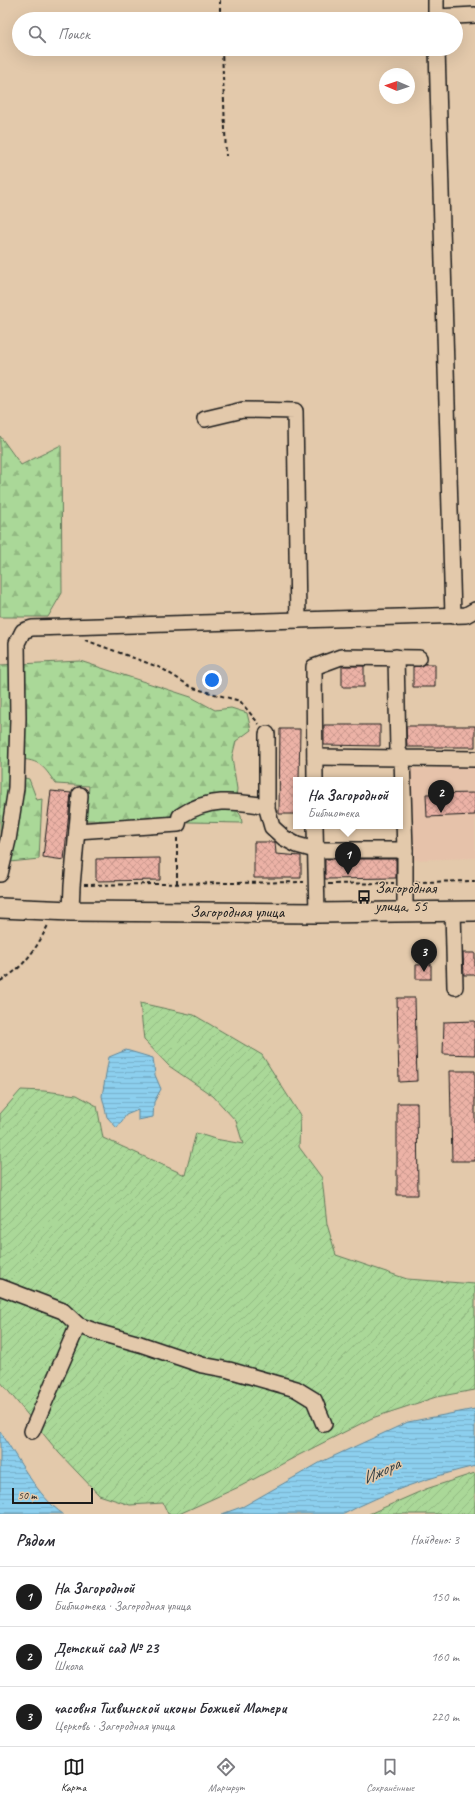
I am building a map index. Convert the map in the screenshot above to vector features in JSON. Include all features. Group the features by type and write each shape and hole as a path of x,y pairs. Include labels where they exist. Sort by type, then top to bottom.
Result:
{"main road":[{"name":"Загородная улица","path":"0,908 63,911 317,913 475,911"}],"lane":[{"path":"436,0 436,12"},
{"path":"463,16 475,15"},
{"path":"437,56 453,616"},
{"path":"206,419 243,410 295,411 298,620"},
{"path":"0,874 8,840 16,788 18,718 17,643 23,632 32,628 466,616 475,610"},
{"path":"315,777 314,667 341,657 419,658"},
{"path":"396,657 398,750 402,758 403,777"},
{"path":"267,734 266,806 272,827 278,833 297,846 315,850 405,850"},
{"path":"315,757 475,759"},
{"path":"403,789 406,882 405,911"},
{"path":"63,911 72,886 80,795"},
{"path":"77,831 178,824 180,816 191,809 206,803 231,802 266,806"},
{"path":"315,829 317,913"},
{"path":"452,911 455,987"},
{"path":"0,1287 63,1311 78,1326 100,1334 140,1344 202,1365 229,1370 296,1389 314,1400 324,1424"},
{"path":"32,1431 78,1326"}],"path":[{"path":"220,0 220,12"},
{"path":"222,56 226,156"},
{"path":"83,639 161,668 193,688 240,700 267,734"},
{"path":"177,884 178,824"},
{"path":"72,886 475,881"},
{"path":"0,981 23,963 38,946 63,911"}],"shaded area":[{"path":"475,767 475,858 409,860 407,769"}],"green space":[{"path":"0,436 21,465 61,445 62,593 48,617 0,617"},
{"path":"80,661 191,697 215,710 231,708 247,713 251,730 236,741 232,757 237,789 235,807 241,816 242,823 86,820 89,786 56,784 39,764 29,760 13,759 12,775 29,779 37,800 42,799 39,859 10,862 0,868 0,665"},
{"path":"140,1003 194,1015 262,1055 300,1115 299,1147 322,1178 327,1224 336,1255 407,1279 475,1284 475,1390 436,1397 372,1418 241,1486 179,1514 168,1514 163,1503 130,1505 99,1495 59,1453 0,1381 0,1114 21,1090 77,1095 97,1106 103,1138 185,1175 196,1133 215,1139 243,1144 236,1121 213,1096 169,1066 144,1040"},
{"path":"475,1473 475,1514 369,1514 426,1489"}],"water":[{"path":"126,1050 153,1058 155,1075 161,1089 154,1102 153,1117 138,1120 138,1110 126,1115 117,1128 107,1117 102,1096 109,1057"},
{"name":"Ижора","path":"475,1409 475,1466 408,1486 375,1499 344,1514 222,1514 244,1506 321,1462 408,1422"},
{"path":"0,1431 45,1498 63,1514 0,1514"}],"building":[{"path":"425,664 435,664 435,687 413,687 413,667"},
{"path":"342,666 364,666 364,687 342,687"},
{"path":"324,725 380,725 380,746 324,745"},
{"path":"406,726 475,726 475,747 407,747"},
{"path":"280,729 300,729 299,777 293,777 293,814 279,814"},
{"path":"51,791 71,793 64,860 43,857"},
{"path":"475,793 475,815 427,817 426,794"},
{"path":"254,842 275,842 276,854 301,856 301,878 254,878"},
{"path":"160,858 160,880 96,881 96,859"},
{"path":"325,859 396,859 396,878 325,879"},
{"path":"463,953 475,953 475,975 464,975"},
{"path":"431,964 431,979 416,979 416,965"},
{"path":"397,998 415,998 417,1081 399,1082"},
{"path":"475,1021 475,1055 443,1054 444,1022"},
{"path":"450,1071 475,1071 475,1161 452,1161"},
{"path":"397,1103 417,1103 418,1195 397,1195"}],"place":[{"name":"Детский сад № 23","path":"441,813"},
{"name":"На Загородной","path":"348,875"},
{"name":"Загородная улица, 55","path":"364,897"},
{"name":"часовня Тихвинской иконы Божией Матери","path":"424,972"}]}
